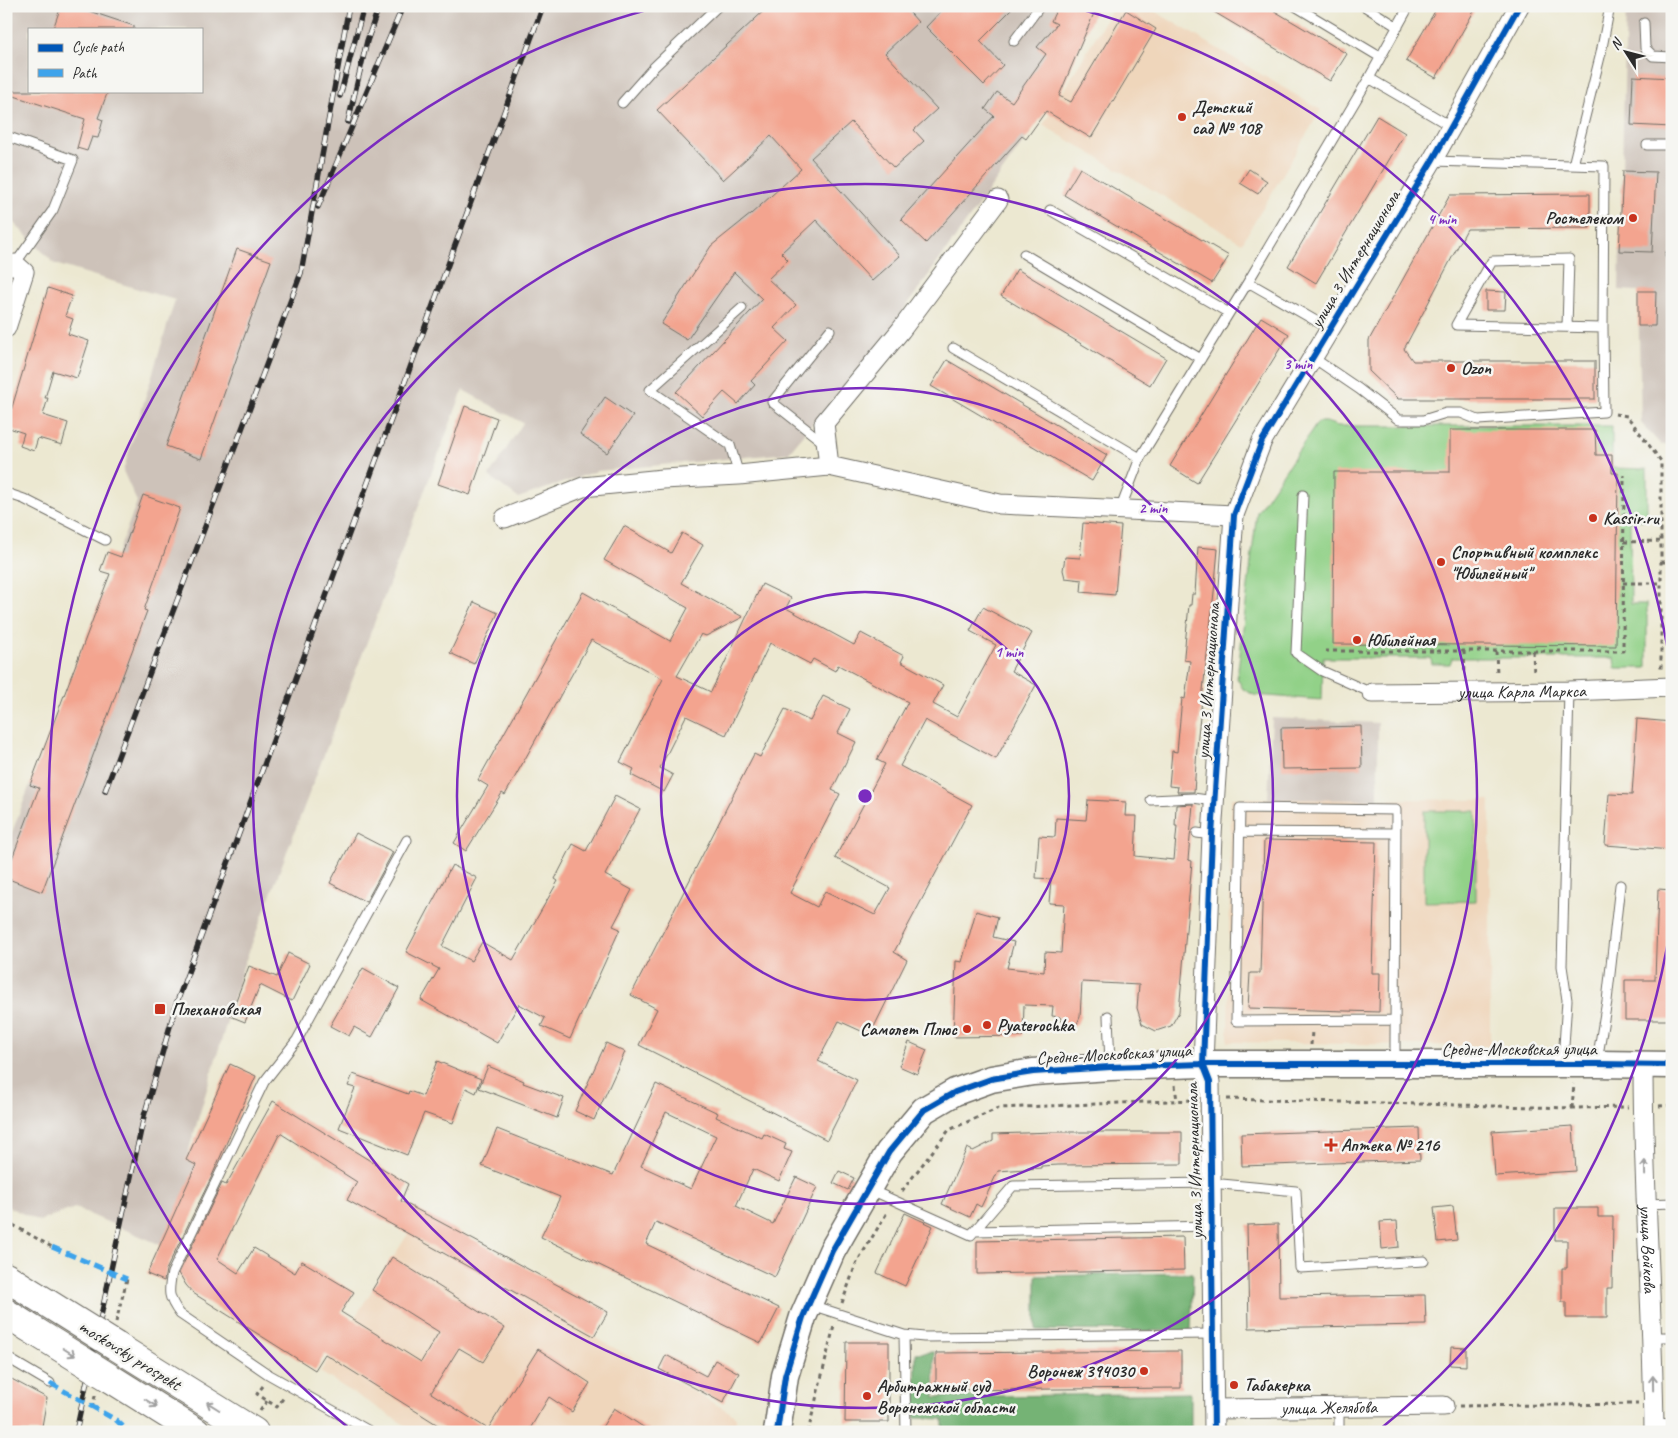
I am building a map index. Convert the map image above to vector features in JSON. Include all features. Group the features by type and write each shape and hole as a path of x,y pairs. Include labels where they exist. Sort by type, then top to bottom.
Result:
{"main road":[{"name":"moskovsky prospekt","path":"6,1277 116,1346 256,1423"},
{"name":"moskovsky prospekt","path":"17,1320 196,1432"}],"street":[{"name":"улица 3 Интернационала","path":"1214,1432 1210,1082 1203,1064 1204,834 1215,801 1234,515 1262,441 1432,161 1519,6"},
{"path":"829,466 824,422 901,330 998,200"},
{"path":"6,328 24,272 11,265"},
{"path":"505,518 583,487 829,466 1000,504 1234,515"},
{"name":"улица Карла Маркса","path":"1372,693 1569,691 1666,687"},
{"name":"Средне-Московская улица","path":"777,1432 785,1376 808,1304 832,1251 889,1152 924,1110 955,1092 991,1079 1033,1072 1110,1067 1203,1064 1597,1064 1672,1066"},
{"name":"улица Войкова","path":"1643,1065 1653,1404 1660,1426"},
{"name":"улица Желябова","path":"1214,1409 1444,1406"}],"lane":[{"path":"622,103 653,68 718,6"},
{"path":"1014,41 1040,6"},
{"path":"1295,6 1380,57"},
{"path":"1364,6 1398,27"},
{"path":"1120,510 1140,458 1248,282 1369,78 1409,6"},
{"path":"1573,165 1601,53 1610,6"},
{"path":"1644,23 1645,48 1653,56 1672,57"},
{"path":"1369,78 1452,127"},
{"path":"6,136 73,160 53,210 11,265"},
{"path":"1647,145 1672,145"},
{"path":"1312,357 1359,389 1399,420 1423,420 1446,413 1461,413 1478,420 1604,412 1604,166 1432,161"},
{"path":"1050,210 1229,313"},
{"path":"1024,254 1201,359"},
{"path":"1567,328 1569,258 1492,261 1456,325 1567,328 1604,328"},
{"path":"1248,282 1330,329"},
{"path":"739,475 730,445 650,390 742,308"},
{"path":"826,445 772,402 830,330"},
{"path":"953,348 1140,458"},
{"path":"6,493 24,499 105,540"},
{"path":"1303,495 1296,653 1322,671 1372,693"},
{"path":"1562,1064 1567,1000 1562,966 1569,691"},
{"path":"1151,800 1193,798 1215,801"},
{"path":"1395,1020 1236,1021 1240,808 1396,810 1395,1064"},
{"path":"1239,832 1396,833"},
{"path":"371,1432 268,1374 180,1314 172,1304 168,1292 172,1273 264,1082 297,1040 407,840"},
{"path":"1597,1064 1607,1001 1620,885"},
{"path":"1108,1016 1110,1067"},
{"path":"869,1189 971,1235 1013,1186 1211,1182 1296,1191 1300,1268 1424,1261"},
{"path":"1646,1204 1672,1203"},
{"path":"974,1231 1212,1226"},
{"path":"808,1304 904,1334 924,1337 1213,1334"},
{"path":"904,1334 906,1432"},
{"path":"1652,1337 1672,1337"},
{"path":"6,1357 50,1383"},
{"path":"1339,1407 1339,1432"}],"path":[{"path":"1604,412 1627,416 1661,461 1661,583 1666,687"},
{"path":"1325,651 1623,651 1624,475"},
{"path":"1624,542 1661,541"},
{"path":"1661,562 1672,562"},
{"path":"1623,583 1661,583"},
{"path":"1464,651 1465,666"},
{"path":"1496,651 1497,666"},
{"path":"1532,651 1533,666"},
{"path":"808,1432 820,1376 838,1313 856,1264 894,1200 949,1130 999,1108 1210,1099 1572,1108 1672,1105"},
{"path":"6,1220 52,1247"},
{"path":"257,1394 277,1407"},
{"path":"256,1423 267,1401"},
{"path":"1444,1406 1653,1404"}],"shaded area":[{"path":"6,6 1097,6 1087,29 1064,64 1042,116 885,336 788,453 597,471 518,498 489,476 523,423 463,390 243,967 186,1160 196,1165 161,1245 75,1208 39,1221 6,1206 6,848 137,502 123,471 175,300 55,264 6,215"},
{"name":"Детский сад № 108","path":"1114,6 1146,6 1321,110 1242,243 1043,125"},
{"path":"1626,6 1672,6 1672,441 1661,445 1641,423 1638,291 1619,290"},
{"path":"1272,718 1378,723 1378,800 1268,799"},
{"path":"1231,798 1490,800 1490,1046 1228,1042"},
{"path":"408,1234 728,1411 736,1417 736,1432 416,1432 320,1372"}],"green space":[{"name":"Спортивный комплекс \"Юбилейный\"","path":"1318,422 1326,422 1338,426 1612,426 1612,468 1647,469 1647,520 1630,521 1631,604 1647,604 1647,668 1615,668 1614,658 1452,658 1450,664 1432,664 1431,658 1323,658 1322,700 1254,695 1243,689 1237,678 1257,512"},
{"path":"1424,811 1476,811 1476,901 1424,902"},
{"path":"1193,1273 1191,1331 1036,1330 1036,1276"},
{"path":"934,1352 935,1397 1191,1393 1191,1432 943,1432 943,1419 915,1418 916,1353"}],"building":[{"path":"61,6 74,6 134,26 134,28 53,28"},
{"path":"769,6 904,6 918,22 885,53 937,109 914,130 924,141 894,168 851,122 811,158 900,256 872,281 816,220 781,253 788,260 768,279 796,305 774,328 788,341 751,381 755,385 738,404 724,392 702,416 676,392 762,299 734,272 687,340 661,324 711,246 751,214 801,169 771,136 723,180 657,110"},
{"path":"946,6 1015,6 980,41 1003,65 984,85 926,27"},
{"path":"1058,6 1097,6 1059,96 1071,102 1126,10 1156,29 1091,138 1046,111 1026,139 1022,136 926,243 901,219 994,116 985,109 997,92 1012,102 1046,54 1037,47 1057,24 1051,21"},
{"path":"1204,6 1266,6 1347,54 1330,81"},
{"path":"1438,6 1477,6 1436,78 1406,61"},
{"path":"1633,76 1672,78 1672,127 1631,125"},
{"path":"8,91 108,92 98,118 103,120 98,138 92,137 87,151 77,148 85,119 8,94"},
{"path":"1377,116 1405,133 1316,283 1288,266"},
{"path":"1080,168 1229,256 1212,283 1064,195"},
{"path":"1249,169 1267,181 1258,194 1240,183"},
{"path":"1623,171 1656,172 1652,252 1619,251"},
{"path":"1590,194 1590,228 1467,229 1404,349 1413,361 1595,361 1595,399 1398,399 1369,371 1369,340 1450,195"},
{"path":"237,249 271,261 201,459 166,446"},
{"path":"1017,269 1166,358 1150,385 1001,296"},
{"path":"48,288 72,296 65,316 73,319 68,334 89,341 77,378 53,371 45,398 48,398 43,415 68,423 62,445 38,438 34,451 20,446 24,433 6,427"},
{"path":"1486,291 1506,292 1505,310 1486,310"},
{"path":"1638,291 1656,291 1655,326 1638,326"},
{"path":"1261,317 1289,334 1197,483 1170,466"},
{"path":"947,360 1107,455 1092,481 931,386"},
{"path":"605,397 633,416 607,453 580,434"},
{"path":"465,406 497,418 470,495 438,484"},
{"name":"Спортивный комплекс \"Юбилейный\"","path":"1450,430 1595,430 1596,455 1612,455 1612,473 1618,473 1616,646 1333,644 1334,472 1450,472"},
{"path":"143,495 180,508 144,610 147,611 42,892 6,878 6,874 39,788 30,785 110,574 100,571 107,552 121,557"},
{"path":"1083,523 1121,526 1115,595 1081,592 1082,580 1065,578 1063,570 1065,557 1080,558"},
{"path":"624,526 671,553 682,533 703,545 681,583 743,617 706,636 701,634 677,676 711,692 762,584 791,598 786,608 854,645 861,633 904,656 901,662 943,685 933,704 957,717 996,645 970,631 983,607 1032,633 1011,671 1036,685 996,759 925,720 900,766 972,805 894,952 907,960 870,1035 839,1021 818,1061 857,1080 827,1140 639,1045 657,1009 631,995 754,754 760,757 785,709 810,721 823,696 850,709 838,733 856,742 832,790 840,794 790,893 817,907 825,891 875,915 890,888 835,858 885,764 877,760 908,702 838,665 835,671 813,659 810,664 770,643 726,735 686,716 660,768 673,775 664,792 631,775 634,769 620,762 663,679 591,640 505,795 502,793 466,851 454,843 488,786 478,780 583,592 670,641 688,608 604,560"},
{"path":"1198,547 1218,549 1198,735 1194,792 1177,792 1178,787 1169,786 1172,751 1177,752 1182,698 1185,699 1190,661 1184,660 1184,655 1189,605 1191,605 1192,594 1195,594"},
{"path":"474,602 498,613 474,664 450,653"},
{"path":"1637,719 1672,722 1672,850 1605,845 1609,794 1632,795"},
{"path":"1361,726 1362,768 1282,769 1281,728"},
{"path":"615,796 640,809 605,875 632,890 613,926 620,929 570,1039 541,1026 545,1018 519,1004 497,1043 421,1000 439,969 406,952 452,865 477,878 442,946 471,961 482,942 513,960 558,881 555,879 573,844 586,851"},
{"path":"1088,800 1126,802 1125,816 1137,816 1135,856 1174,860 1177,826 1175,826 1176,805 1193,804 1188,860 1192,861 1179,1012 1171,1026 1156,1031 1142,1024 1137,1008 1139,985 1082,982 1080,1017 1077,1024 1070,1027 1063,1024 1060,1017 1052,1016 1053,1006 1024,1005 1023,1036 953,1037 956,961 962,962 976,911 998,917 993,937 1014,942 1007,968 1044,972 1045,952 1061,953 1064,904 1049,903 1051,879 1036,878 1039,836 1055,837 1056,818 1086,820"},
{"path":"356,833 393,852 366,902 330,883"},
{"path":"1264,840 1376,842 1372,973 1380,973 1379,1012 1248,1008 1250,973 1260,973"},
{"path":"1658,889 1672,890 1672,1020 1625,1020 1625,980 1655,980"},
{"path":"288,953 310,964 292,1001 260,985 245,1022 230,1016 249,966 277,977"},
{"path":"363,968 399,988 372,1037 354,1027 349,1036 330,1026"},
{"path":"909,1042 927,1050 917,1074 899,1066"},
{"path":"606,1043 625,1052 594,1120 575,1111"},
{"path":"437,1061 481,1079 476,1093 466,1088 453,1123 424,1113 407,1155 339,1128 355,1088 348,1086 353,1074 408,1094 409,1091 423,1096"},
{"path":"230,1064 256,1076 211,1178 166,1270 164,1281 147,1274 196,1165 186,1160"},
{"path":"488,1066 524,1081 523,1083 564,1098 557,1118 479,1088"},
{"path":"656,1084 718,1113 716,1117 762,1138 764,1134 786,1144 784,1149 792,1152 779,1181 753,1169 736,1206 773,1224 796,1177 817,1187 775,1277 656,1222 646,1244 779,1308 761,1343 541,1237 560,1197 482,1166 497,1129 613,1175","holes":["666,1112 716,1136 691,1189 641,1166"]},
{"path":"273,1101 408,1184 401,1201 608,1312 594,1336 347,1200 357,1182 280,1133 217,1259 238,1273 254,1248 295,1273 302,1261 354,1292 341,1312 421,1362 439,1332 372,1290 392,1257 505,1328 483,1362 459,1348 431,1393 488,1429 538,1349 590,1383 572,1412 549,1397 528,1432 449,1432 325,1354 315,1370 193,1293 179,1273 222,1183 226,1185"},
{"path":"1573,1126 1576,1171 1495,1176 1492,1131"},
{"path":"1419,1128 1420,1160 1242,1166 1241,1134"},
{"path":"1182,1132 1182,1164 1058,1165 998,1171 981,1207 976,1204 970,1217 942,1204 967,1148 973,1151 993,1141 993,1134"},
{"path":"839,1171 854,1178 848,1190 833,1183"},
{"path":"1453,1206 1457,1240 1438,1242 1434,1208"},
{"path":"1555,1208 1598,1208 1598,1217 1613,1217 1612,1288 1607,1288 1607,1318 1566,1318 1566,1302 1562,1302 1562,1268 1567,1268 1567,1240 1555,1240"},
{"path":"905,1213 933,1226 905,1286 877,1273"},
{"path":"1397,1221 1399,1247 1382,1249 1380,1222"},
{"path":"1278,1224 1279,1297 1425,1295 1426,1325 1249,1328 1247,1225"},
{"path":"1183,1237 1184,1270 977,1274 977,1241"},
{"name":"Арбитражный суд Воронежской области","path":"846,1342 889,1342 889,1422 845,1422"},
{"path":"1451,1347 1466,1348 1466,1366 1450,1365"},
{"path":"1181,1351 1181,1388 936,1390 936,1353"},
{"path":"666,1355 706,1376 715,1360 739,1373 723,1403 659,1369"},
{"path":"6,1376 47,1398 41,1432 6,1432"},
{"path":"614,1408 651,1432 599,1432"}],"railway":[{"path":"105,791 301,273 349,6"},
{"path":"340,96 364,6"},
{"path":"348,122 367,41 379,6"},
{"path":"318,207 403,6"},
{"path":"76,1432 144,1116 177,1002 543,6"}],"marked path":[{"path":"52,1247 127,1279"},
{"path":"50,1383 116,1420 129,1432"}],"cycle path":[{"path":"1214,1432 1210,1082 1203,1064 1212,835 1234,515 1262,441 1432,161 1519,6"},
{"path":"777,1432 785,1376 803,1317 832,1251 889,1152 924,1110 955,1092 991,1079 1033,1072 1110,1067 1203,1064 1672,1065"}],"place":[{"name":"Детский сад № 108","path":"1182,117"},
{"name":"Ростелеком","path":"1633,218"},
{"name":"Ozon","path":"1451,368"},
{"name":"Kassir.ru","path":"1593,518"},
{"name":"Спортивный комплекс \"Юбилейный\"","path":"1441,562"},
{"name":"Юбилейная","path":"1357,640"},
{"name":"Плехановская","path":"160,1009"},
{"name":"Pyaterochka","path":"987,1025"},
{"name":"Самолет Плюс","path":"967,1029"},
{"name":"Аптека № 216","path":"1331,1145"},
{"name":"Воронеж 394030","path":"1144,1371"},
{"name":"Табакерка","path":"1234,1385"},
{"name":"Арбитражный суд Воронежской области","path":"867,1396"}]}
